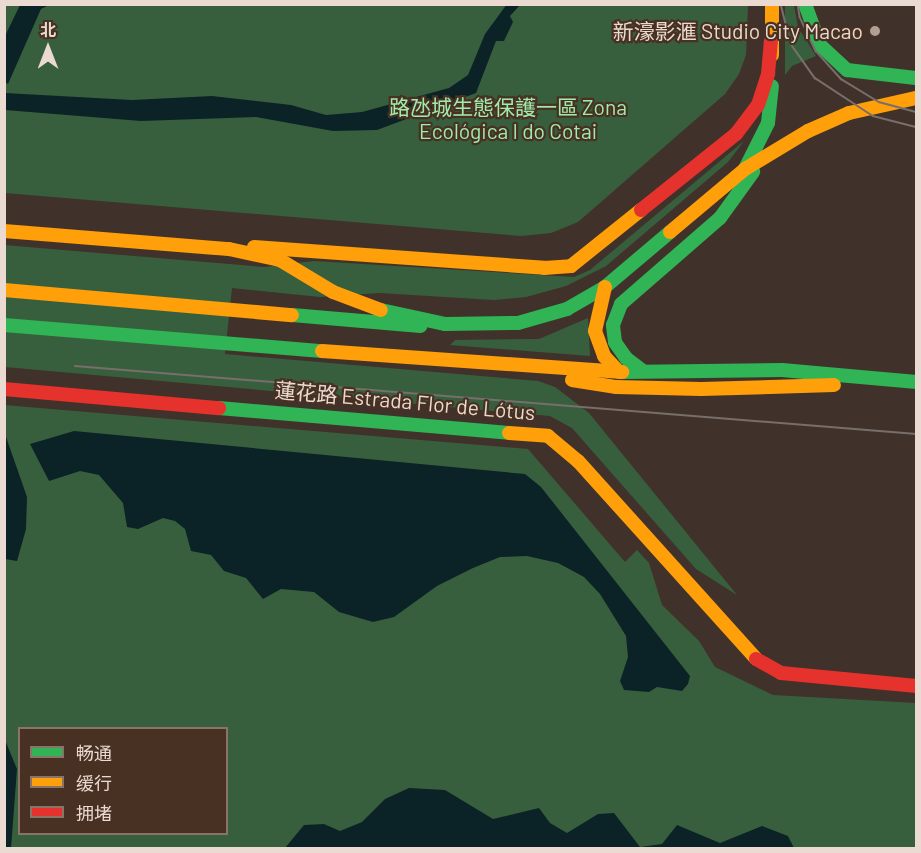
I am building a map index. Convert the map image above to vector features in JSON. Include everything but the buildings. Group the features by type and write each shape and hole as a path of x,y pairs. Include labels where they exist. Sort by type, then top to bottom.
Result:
{"main road":[{"path":"745,169 768,123 772,4"},
{"path":"805,4 820,45 847,70 865,75 916,78"},
{"path":"4,231 544,268 571,266 736,134 758,105 768,74 771,41"},
{"path":"4,290 418,326 445,324 490,326 525,322 567,309 605,287 761,158 824,122 912,98"},
{"path":"644,371 626,358 615,342 613,325 621,304 720,218 761,158"},
{"path":"209,245 280,260 351,300 445,324"},
{"path":"605,287 596,331 604,356 619,372"},
{"path":"4,325 492,366 616,387 760,388 886,380"},
{"path":"492,366 542,364 619,372 782,369 916,382"},
{"name":"蓮花路 Estrada Flor de Lótus","path":"4,389 548,436 578,460 758,662 782,673 916,686"}],"green space":[{"name":"路氹城生態保護一區 Zona Ecológica I do Cotai","path":"4,5 748,5 746,55 739,74 725,94 578,222 551,233 521,236 5,193"},
{"path":"785,5 794,5 798,27 816,56 792,66 785,75"},
{"path":"744,141 728,162 606,266 566,286 526,297 494,300 380,293 320,297 232,288 225,354 538,381 555,387 589,413 737,595 696,569 572,428 550,416 5,367 4,245 264,267 314,261 574,277 590,270"},
{"path":"588,318 590,356 450,345 455,340 539,339"},
{"path":"4,405 528,449 625,562 637,550 649,563 662,605 699,641 715,667 773,695 916,703 916,848 5,848"}],"water":[{"path":"507,4 520,5 510,16 513,22 504,41 496,41 476,93 377,130 333,131 256,117 141,121 5,110 5,93 132,100 212,96 291,105 326,115 362,112 449,88 468,75 485,34"},
{"path":"20,5 49,5 41,9 8,84 5,82 5,36"},
{"path":"74,431 525,474 541,487 690,676 688,684 682,691 657,687 649,692 624,690 620,681 628,657 626,636 600,594 584,577 558,563 527,556 500,557 473,568 437,586 394,617 373,622 339,612 314,592 281,589 263,599 246,578 224,571 211,555 191,551 185,529 175,521 163,518 138,529 127,527 123,503 99,475 80,471 49,481 30,444"},
{"path":"5,434 27,497 26,529 17,561 5,559"},
{"path":"5,740 17,769 11,848 5,848"},
{"path":"409,788 445,790 493,819 539,808 550,823 567,833 598,814 614,813 640,847 662,844 677,825 720,843 762,826 788,836 794,848 285,848 304,825 324,824 340,831 362,822 385,799"}],"tram line":[{"path":"781,4 791,44 815,78 873,116 916,127"},
{"path":"798,4 800,17 816,51 841,79 879,102 916,112"},
{"path":"75,366 916,434"}],"traffic: fast":[{"path":"805,4 820,45 847,70 916,78"},
{"path":"745,169 768,123 772,86"},
{"path":"643,371 626,358 615,342 613,325 621,304 720,218 753,172"},
{"path":"381,310 445,324 518,323 567,309 605,287 670,232"},
{"path":"292,315 421,326"},
{"path":"4,325 322,351"},
{"path":"622,372 782,370 916,382"},
{"path":"219,408 509,433"}],"traffic: slow":[{"path":"772,4 772,55"},
{"path":"670,232 745,169 808,131 849,113 916,98"},
{"path":"254,247 544,268 571,266 641,210"},
{"path":"4,231 229,249 280,260 333,292 381,310"},
{"path":"605,287 595,331 604,356 619,372"},
{"path":"4,290 292,315"},
{"path":"322,351 622,372"},
{"path":"572,380 616,387 701,389 834,385"},
{"path":"509,433 548,436 578,461 756,659"}],"traffic: jam":[{"path":"641,210 736,134 758,105 768,74 771,41"},
{"path":"4,389 219,408"},
{"path":"756,659 781,673 916,686"}],"place":[{"name":"新濠影滙 Studio City Macao","path":"875,31"}]}
